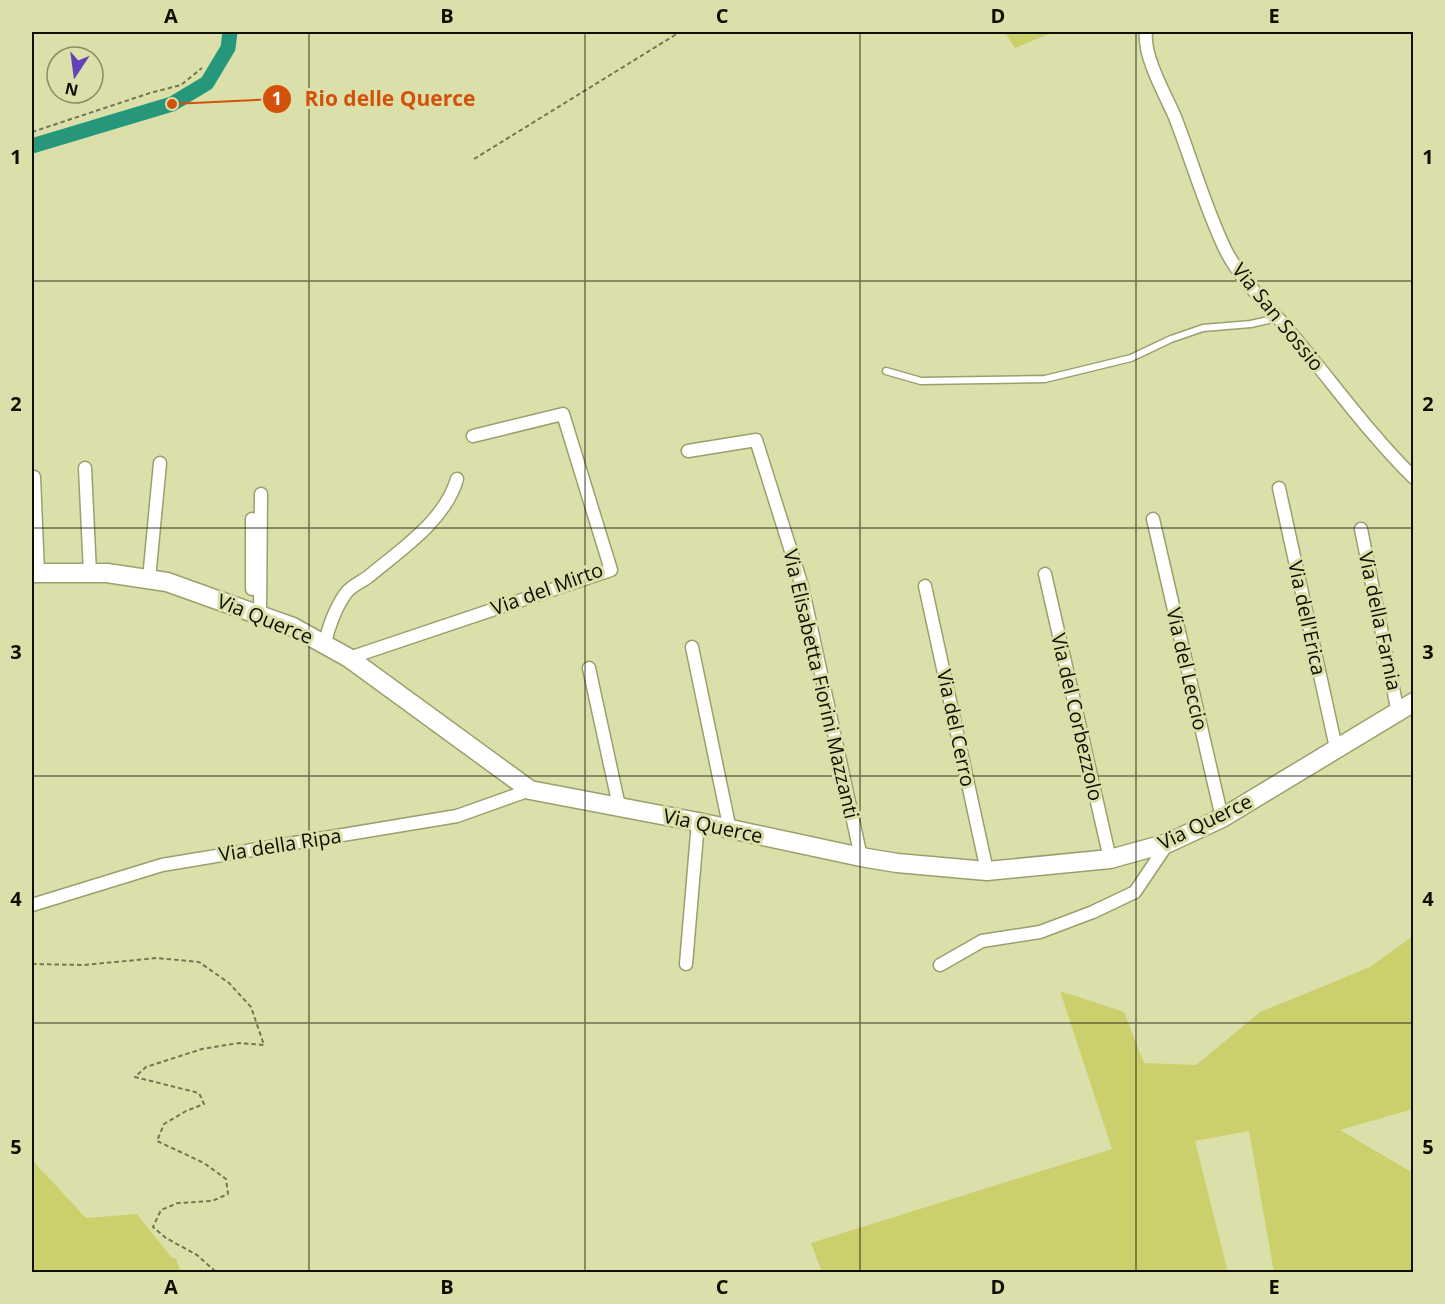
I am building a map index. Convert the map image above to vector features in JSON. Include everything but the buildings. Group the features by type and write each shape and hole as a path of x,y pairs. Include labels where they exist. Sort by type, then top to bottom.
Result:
{"street":[{"name":"Via San Sossio","path":"1146,32 1151,62 1226,251 1245,280 1389,454 1413,478"},
{"name":"Via del Mirto","path":"349,658 611,570 562,414 473,436"},
{"name":"Via Elisabetta Fiorini Mazzanti","path":"688,451 756,440 802,586 861,857"},
{"path":"149,579 160,462"},
{"path":"85,468 90,573"},
{"path":"34,477 35,573"},
{"path":"325,644 327,632 347,591 366,579 430,523 452,495 457,479"},
{"name":"Via dell'Erica","path":"1279,488 1336,748"},
{"path":"256,613 261,494"},
{"path":"252,519 256,613"},
{"name":"Via del Leccio","path":"1153,519 1222,818"},
{"name":"Via della Farnia","path":"1361,529 1398,713"},
{"name":"Via Querce","path":"35,573 107,573 167,582 293,627 349,658 530,790 897,863 987,871 1110,859 1168,843 1222,818 1413,702"},
{"name":"Via del Corbezzolo","path":"1045,574 1110,859"},
{"name":"Via del Cerro","path":"925,586 987,871"},
{"path":"692,647 730,830"},
{"path":"589,668 619,806"},
{"name":"Via della Ripa","path":"32,905 162,865 457,816 530,790"},
{"path":"686,964 698,822"},
{"path":"940,965 982,941 1040,932 1093,912 1135,892 1168,843"}],"lane":[{"path":"886,371 921,381 1045,379 1131,358 1171,339 1203,328 1251,324 1278,318"}],"path":[{"path":"474,159 677,32"},
{"path":"32,132 181,85 202,68"},
{"path":"32,964 84,965 157,958 200,962 229,983 251,1007 264,1045 239,1043 202,1049 146,1067 135,1077 199,1094 204,1104 164,1124 157,1141 204,1163 226,1179 228,1194 212,1201 178,1203 161,1210 153,1227 166,1238 197,1255 216,1272"}],"green space":[{"path":"1005,32 1054,32 1015,48"},
{"path":"1413,936 1413,1109 1340,1130 1413,1173 1413,1272 1274,1272 1249,1131 1195,1141 1228,1272 822,1272 811,1243 1112,1149 1060,991 1124,1012 1144,1063 1196,1065 1260,1012 1370,967"},
{"path":"32,1160 86,1218 137,1214 171,1257 176,1259 181,1272 32,1272"}],"waterway":[{"path":"32,146 172,104 207,83 228,48 230,32"}],"place":[{"name":"Rio delle Querce","path":"172,104"}]}
